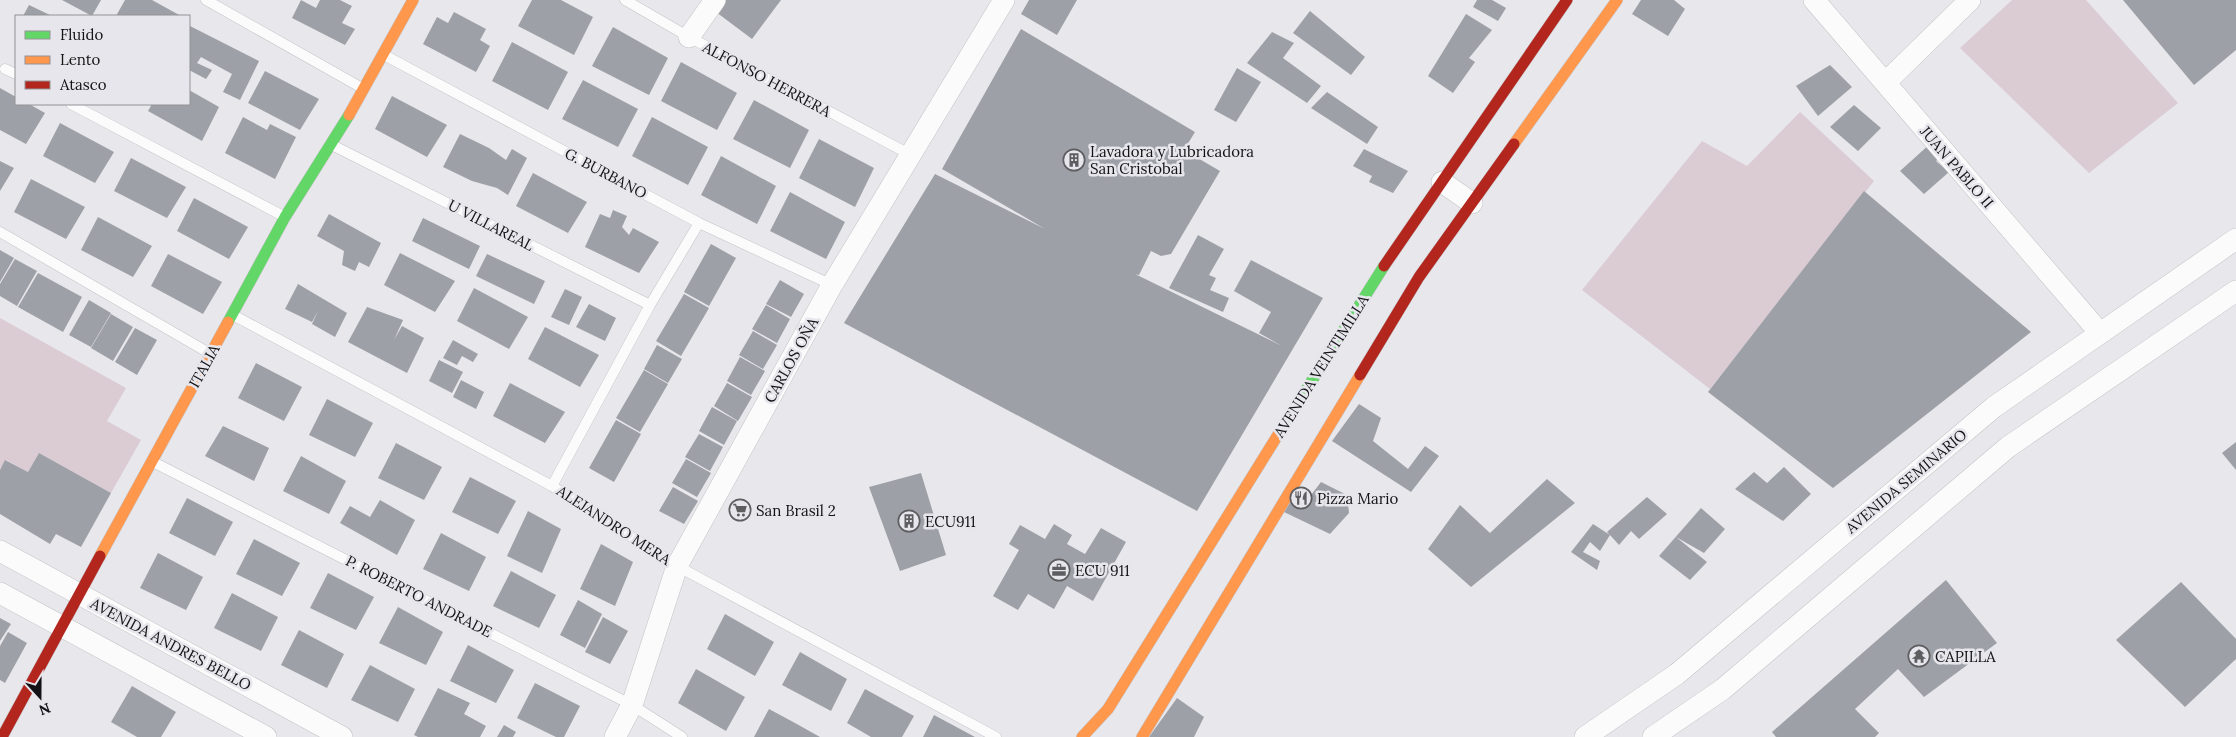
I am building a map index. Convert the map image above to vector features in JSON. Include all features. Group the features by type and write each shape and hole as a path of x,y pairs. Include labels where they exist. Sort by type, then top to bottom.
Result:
{"main road":[{"name":"ITALIA","path":"2,737 285,217 332,145 413,0"},
{"name":"AVENIDA VEINTIMILLA","path":"1082,737 1108,709 1374,281 1568,0"},
{"path":"1142,737 1419,277 1617,0"}],"street":[{"path":"689,37 715,0"},
{"name":"CARLOS OÑA","path":"615,737 632,705 677,566 832,285 1004,0"},
{"name":"JUAN PABLO II","path":"1814,0 2100,333"},
{"path":"1885,83 1970,0"},
{"path":"1442,182 1472,203"},
{"name":"AVENIDA SEMINARIO","path":"1585,737 1678,674 1994,406 2236,239"},
{"path":"1653,737 1723,689 2008,447 2236,291"},
{"name":"AVENIDA ANDRES BELLO","path":"0,552 342,737"},
{"path":"0,594 266,737"}],"lane":[{"path":"206,0 363,88"},
{"name":"ALFONSO HERRERA","path":"625,0 689,37 911,155"},
{"name":"G. BURBANO","path":"383,54 699,223 832,285"},
{"path":"5,69 15,74"},
{"path":"73,105 285,217"},
{"name":"U VILLAREAL","path":"332,145 650,305"},
{"path":"552,486 650,305 699,223"},
{"path":"552,486 699,223"},
{"path":"0,232 211,354"},
{"name":"ALEJANDRO MERA","path":"232,314 552,486 677,566 996,737"},
{"name":"P. ROBERTO ANDRADE","path":"152,461 632,705 682,737"}],"shaded area":[{"path":"2012,0 2086,0 2178,103 2089,173 1960,48"},
{"path":"1800,112 1874,181 1710,389 1582,290 1702,141 1747,166"},
{"path":"0,318 126,388 107,421 141,440 111,493 39,453 28,472 6,460 0,470"}],"building":[{"path":"62,0 101,0 93,15"},
{"path":"125,0 152,0 179,15 117,15"},
{"path":"301,0 316,8 320,0 340,0 352,6 342,23 355,29 345,45 292,18"},
{"path":"532,0 561,0 593,17 574,55 518,26"},
{"path":"725,0 781,0 752,39 716,12"},
{"path":"1029,0 1077,0 1057,35 1021,14"},
{"path":"1477,0 1492,0 1506,8 1498,21 1473,7"},
{"path":"1641,0 1674,0 1685,9 1668,36 1632,14"},
{"path":"2123,0 2236,0 2236,50 2194,85"},
{"path":"29,5 50,15 24,15"},
{"path":"1310,11 1365,57 1351,75 1293,33"},
{"path":"454,12 486,29 480,40 490,46 476,72 423,44 437,17 448,23"},
{"path":"1466,14 1492,30 1469,58 1475,62 1453,93 1428,76"},
{"path":"190,26 259,61 240,100 223,92 232,74 201,57 197,63 212,70 206,79 190,71"},
{"path":"613,27 668,58 649,95 592,66"},
{"path":"1021,29 1195,132 1184,150 1220,171 1171,254 1161,256 1151,251 1139,275 1135,274 1282,346 1259,333 1271,312 1234,291 1251,260 1323,298 1197,511 844,323 935,174 1045,229 942,169"},
{"path":"1272,32 1294,43 1283,58 1321,86 1307,103 1247,63"},
{"path":"512,42 568,72 548,110 492,81"},
{"path":"681,62 737,93 717,130 661,101"},
{"path":"1830,65 1852,87 1818,116 1796,86"},
{"path":"1237,68 1261,82 1236,122 1214,110"},
{"path":"265,71 319,99 300,130 248,103"},
{"path":"583,80 638,109 618,147 562,119"},
{"path":"0,88 15,96 15,105 31,105 45,113 26,144 0,130"},
{"path":"190,91 219,107 202,141 148,111 151,105 190,105"},
{"path":"1327,92 1378,127 1367,144 1311,108"},
{"path":"392,96 447,125 427,157 375,129"},
{"path":"754,100 809,130 790,168 733,139"},
{"path":"1854,105 1881,128 1858,151 1830,127"},
{"path":"243,117 267,130 270,124 296,137 275,179 225,153"},
{"path":"652,117 708,147 688,185 632,156"},
{"path":"60,123 114,152 95,183 43,156"},
{"path":"460,134 489,148 506,160 512,149 527,158 508,195 497,188 472,181 443,167"},
{"path":"819,139 874,168 855,207 799,178"},
{"path":"1931,143 1943,155 1936,161 1949,172 1924,194 1900,171"},
{"path":"1364,149 1408,171 1393,193 1369,182 1372,176 1353,166"},
{"path":"721,156 776,186 757,224 701,195"},
{"path":"131,158 186,187 167,218 114,191"},
{"path":"0,161 14,168 0,191"},
{"path":"533,173 587,202 568,233 516,206"},
{"path":"31,179 85,207 66,239 14,212"},
{"path":"1864,191 2031,332 1833,488 1708,392"},
{"path":"790,192 845,222 826,259 770,231"},
{"path":"194,198 248,227 229,259 177,231"},
{"path":"613,210 627,216 622,227 629,235 633,228 659,242 639,273 585,247 600,214 610,218"},
{"path":"329,214 381,243 369,267 359,262 355,271 342,265 344,251 317,236"},
{"path":"98,217 152,246 133,277 81,250"},
{"path":"423,218 480,246 469,269 412,241"},
{"path":"1198,235 1224,249 1209,275 1216,278 1210,290 1229,298 1223,312 1169,288"},
{"path":"711,244 736,258 709,306 684,292"},
{"path":"0,250 14,258 0,282"},
{"path":"400,253 455,281 435,312 384,285"},
{"path":"168,254 222,282 203,314 151,286"},
{"path":"487,254 545,281 534,304 476,276"},
{"path":"15,259 37,271 17,306 0,296 0,284"},
{"path":"38,273 82,297 63,332 18,307"},
{"path":"780,280 804,294 791,317 766,304"},
{"path":"298,284 347,313 335,337 312,324 318,311 312,322 285,309"},
{"path":"474,288 528,317 509,349 457,321"},
{"path":"565,289 582,297 569,325 551,317"},
{"path":"684,294 709,308 681,356 656,341"},
{"path":"89,300 111,313 91,347 69,335"},
{"path":"589,304 616,318 605,341 576,327"},
{"path":"766,305 790,319 777,343 752,329"},
{"path":"367,307 403,320 394,340 402,326 424,338 407,373 348,342"},
{"path":"111,314 133,327 113,361 91,348"},
{"path":"545,327 599,355 580,387 528,359"},
{"path":"135,328 157,340 137,375 115,362"},
{"path":"753,331 777,345 763,369 739,355"},
{"path":"453,340 478,354 473,362 462,356 457,365 443,358"},
{"path":"657,345 682,359 668,383 644,369"},
{"path":"740,357 765,371 751,395 727,381"},
{"path":"439,360 463,372 452,393 429,381"},
{"path":"256,363 302,387 284,421 238,398"},
{"path":"644,370 668,384 640,432 616,418"},
{"path":"461,380 484,392 476,409 453,397"},
{"path":"510,383 565,412 545,443 493,416"},
{"path":"727,383 752,397 738,421 714,406"},
{"path":"327,399 373,423 355,457 309,435"},
{"path":"1359,404 1381,418 1373,441 1408,469 1425,446 1439,456 1411,492 1332,441"},
{"path":"712,407 737,421 724,445 699,431"},
{"path":"616,420 641,434 614,482 589,468"},
{"path":"223,426 269,448 254,481 205,456"},
{"path":"699,434 723,447 710,471 685,457"},
{"path":"2236,442 2236,470 2222,453"},
{"path":"396,443 442,467 424,500 378,478"},
{"path":"39,453 111,493 81,547 56,534 50,544 0,514 0,470 5,460 28,472"},
{"path":"301,456 346,481 329,514 283,491"},
{"path":"686,459 711,473 697,497 672,483"},
{"path":"1784,467 1811,494 1783,521 1735,489 1754,472 1767,483"},
{"name":"ECU911","path":"921,473 946,555 900,571 869,487"},
{"path":"470,477 516,501 498,534 452,512"},
{"path":"1547,479 1575,503 1471,587 1428,549 1460,505 1490,533"},
{"path":"1321,482 1347,495 1349,513 1330,534 1284,512 1296,490 1308,499"},
{"path":"673,487 698,501 684,524 659,511"},
{"path":"1647,497 1667,514 1639,539 1631,531 1619,545 1607,532"},
{"path":"187,498 233,522 215,556 169,533"},
{"path":"380,500 415,520 397,555 340,523 350,506 370,517"},
{"path":"1701,508 1725,529 1704,553 1676,537 1707,562 1690,580 1659,556"},
{"path":"528,511 561,529 542,573 507,556"},
{"name":"ECU 911","path":"1054,524 1072,535 1067,544 1085,554 1101,528 1126,542 1093,601 1067,586 1054,609 1028,594 1018,610 993,596 1019,550 1009,544 1020,525 1045,539"},
{"path":"1593,524 1610,535 1600,551 1590,542 1583,552 1600,561 1597,570 1571,552"},
{"path":"441,533 486,557 469,591 423,569"},
{"path":"254,539 300,563 282,596 236,574"},
{"path":"601,544 633,562 615,606 580,589"},
{"path":"158,553 203,577 186,610 140,588"},
{"path":"511,571 556,595 539,628 493,606"},
{"path":"328,573 374,597 356,630 310,608"},
{"name":"CAPILLA","path":"1946,580 1997,643 1924,697 1898,669 1855,709 1879,733 1875,737 1776,737 1772,732"},
{"path":"2181,582 2236,639 2236,659 2185,707 2116,640"},
{"path":"232,593 278,617 261,651 214,628"},
{"path":"578,600 602,614 585,648 560,635"},
{"path":"398,607 443,632 426,665 379,643"},
{"path":"725,614 774,642 755,676 707,649"},
{"path":"603,617 628,631 610,664 585,652"},
{"path":"0,618 11,624 0,641"},
{"path":"299,630 344,654 327,688 281,665"},
{"path":"8,632 27,643 5,683 0,680 0,646"},
{"path":"468,645 514,670 496,703 450,681"},
{"path":"800,652 847,679 831,711 782,685"},
{"path":"370,665 415,689 398,722 351,700"},
{"path":"696,669 745,697 726,731 678,703"},
{"path":"535,683 580,706 564,737 556,737 517,718"},
{"path":"132,686 176,712 161,737 137,737 111,722"},
{"path":"438,688 470,703 464,714 486,726 480,737 418,737 414,735"},
{"path":"865,689 914,716 902,737 871,737 847,723"},
{"path":"1177,698 1204,717 1194,737 1149,737"},
{"path":"769,709 795,723 820,737 754,737"},
{"path":"934,715 975,737 923,737"},
{"path":"504,725 516,732 513,737 497,737"}],"traffic: fast":[{"path":"228,322 285,217 349,115"},
{"path":"1284,425 1384,266"}],"traffic: slow":[{"path":"349,115 413,0"},
{"path":"1514,144 1617,0"},
{"path":"100,556 228,322"},
{"path":"1142,737 1360,375"},
{"path":"1082,737 1108,709 1284,425"}],"traffic: jam":[{"path":"1384,266 1567,0"},
{"path":"1360,375 1419,277 1514,144"},
{"path":"2,737 100,556"}],"place":[{"name":"Lavadora y Lubricadora San Cristobal","path":"1074,160"},
{"name":"Pizza Mario","path":"1301,498"},
{"name":"San Brasil 2","path":"740,510"},
{"name":"ECU911","path":"909,521"},
{"name":"ECU 911","path":"1059,570"},
{"name":"CAPILLA","path":"1919,656"}]}
